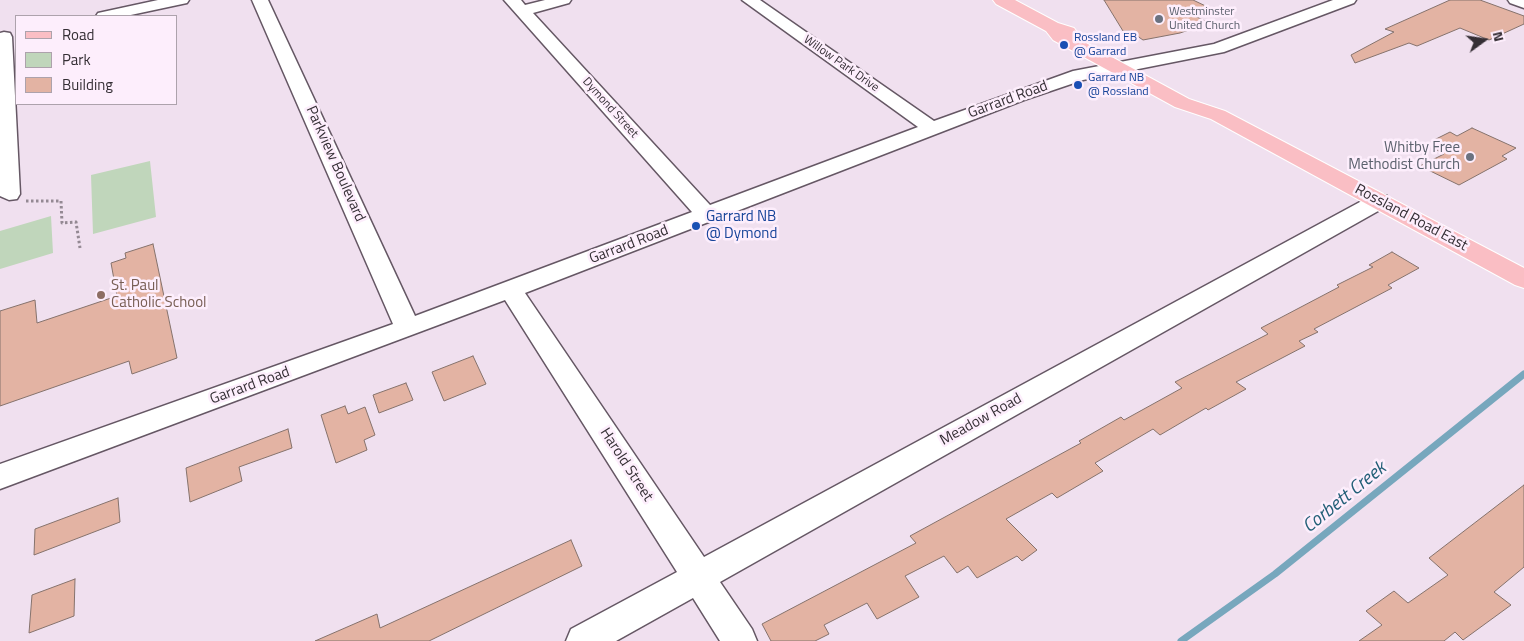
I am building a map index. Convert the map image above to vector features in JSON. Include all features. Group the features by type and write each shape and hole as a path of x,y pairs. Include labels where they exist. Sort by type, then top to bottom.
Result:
{"main road":[{"name":"Rossland Road East","path":"1002,0 1052,27 1059,36 1126,67 1182,103 1218,115 1524,279"}],"street":[{"path":"109,15 180,0"},
{"name":"Parkview Boulevard","path":"260,0 408,328"},
{"path":"517,6 563,0"},
{"name":"Willow Park Drive","path":"750,0 932,128"},
{"name":"Garrard Road","path":"0,477 511,290 932,128 1065,79 1218,48 1348,0"},
{"path":"1516,0 1524,3"},
{"name":"Dymond Street","path":"517,6 707,216"},
{"path":"7,37 9,194"},
{"name":"Meadow Road","path":"583,641 1379,200"},
{"name":"Harold Street","path":"511,290 740,641"}],"path":[{"path":"9,194 19,201 61,201 62,223 76,222 80,248"}],"green space":[{"path":"150,161 156,217 93,234 91,175"},
{"path":"51,216 53,253 0,269 0,231"}],"building":[{"name":"Westminster United Church","path":"1104,0 1193,0 1214,10 1195,16 1209,23 1180,33 1143,40 1130,31 1123,31"},
{"path":"1450,0 1480,0 1524,16 1524,24 1489,40 1460,28 1417,46 1409,43 1355,63 1351,55 1394,32 1385,29"},
{"name":"Whitby Free Methodist Church","path":"1472,128 1516,148 1502,156 1507,159 1459,185 1420,166 1444,154 1437,150 1444,147 1432,141 1450,132 1457,136"},
{"path":"153,244 177,358 132,374 129,361 0,406 0,311 35,300 37,323 117,296 111,263 126,258 125,253"},
{"path":"1392,252 1419,268 1388,285 1392,288 1314,329 1318,332 1299,341 1305,346 1236,382 1246,389 1208,410 1206,408 1160,435 1153,429 1095,463 1103,471 1057,498 1052,493 1006,519 1037,550 1022,561 1017,556 977,578 968,566 957,573 944,556 905,576 919,597 877,619 867,603 824,625 829,634 815,641 771,641 762,624 916,543 910,536 1081,443 1079,441 1121,417 1124,420 1182,388 1175,382 1268,334 1261,328 1339,287 1337,285 1373,267 1369,265"},
{"path":"473,356 486,384 444,401 432,372"},
{"path":"406,383 413,400 379,413 373,395"},
{"path":"345,406 348,414 365,407 375,435 364,440 367,450 336,463 321,415"},
{"path":"288,429 292,448 239,467 242,481 190,502 186,468"},
{"path":"1524,485 1524,567 1494,592 1511,605 1463,640 1455,632 1444,641 1359,641 1382,625 1366,611 1394,591 1408,603 1448,575 1429,558"},
{"path":"118,498 120,522 34,555 35,529"},
{"path":"571,540 582,566 429,641 315,641 377,614 380,628"},
{"path":"75,579 74,616 29,633 32,595"}],"waterway":[{"name":"Corbett Creek","path":"1181,641 1275,574 1524,374"}],"place":[{"name":"Westminster United Church","path":"1159,19"},
{"name":"Rossland EB @ Garrard","path":"1064,45"},
{"name":"Garrard NB @ Rossland","path":"1078,85"},
{"name":"Whitby Free Methodist Church","path":"1470,157"},
{"name":"Garrard NB @ Dymond","path":"696,226"},
{"name":"St. Paul Catholic School","path":"101,295"}]}
